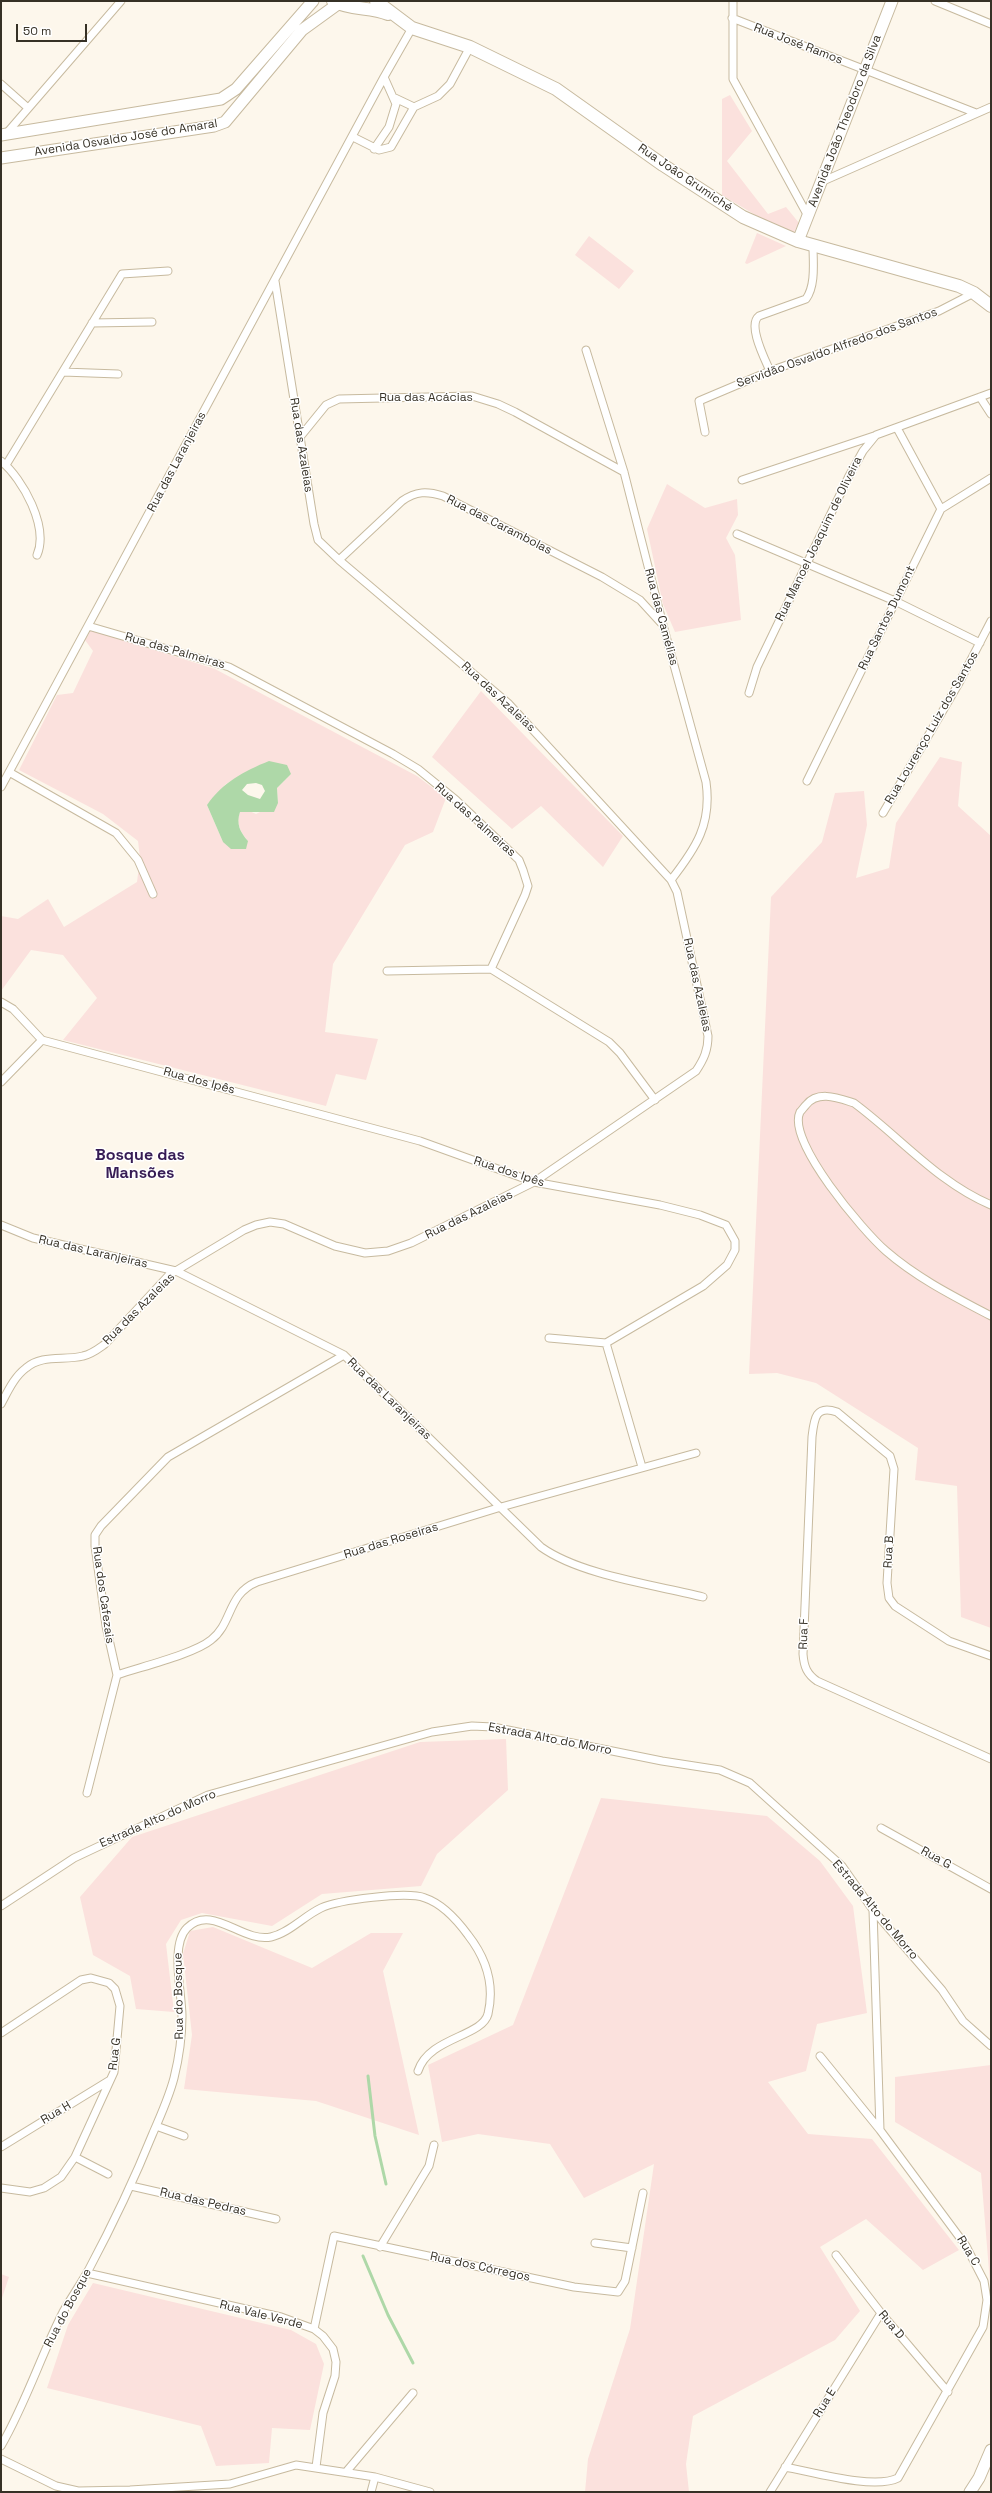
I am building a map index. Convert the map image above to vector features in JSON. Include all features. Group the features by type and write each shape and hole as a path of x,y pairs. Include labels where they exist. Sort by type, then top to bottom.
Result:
{"main road":[{"name":"Avenida Osvaldo José do Amaral","path":"3,135 221,99 236,89 313,1"},
{"name":"Rua João Grumiché","path":"376,1 395,17 412,28 470,47 556,89 724,206 774,232 798,242 953,284 974,293 991,306"},
{"name":"Avenida João Theodoro da Silva","path":"798,242 892,1"},
{"name":"Avenida Osvaldo José do Amaral","path":"1,158 214,126 225,122 302,30 338,2"},
{"name":"Rua João Grumiché","path":"338,2 381,11 395,17"},
{"path":"970,2492 980,2478 991,2450"}],"street":[{"path":"3,135 121,1"},
{"path":"733,1 733,79 808,216"},
{"path":"934,1 991,24"},
{"name":"Rua José Ramos","path":"732,18 976,113"},
{"name":"Rua das Laranjeiras","path":"1,787 353,137 384,77 412,28"},
{"path":"353,137 374,149 382,151 390,147 414,107 444,90 470,47"},
{"path":"374,149 381,142 395,110 395,98 384,77"},
{"path":"1,84 28,108"},
{"path":"395,98 414,107"},
{"path":"822,182 991,107"},
{"path":"390,123 401,130"},
{"path":"770,371 754,329 754,321 759,316 806,299 810,290 812,278 813,246"},
{"path":"37,555 41,540 40,524 29,501 3,463 63,372 122,274 168,271"},
{"name":"Rua das Azaleias","path":"1,1404 19,1374 31,1364 48,1359 83,1356 94,1352 105,1344 160,1283 176,1271 244,1230 256,1224 270,1222 284,1224 335,1246 365,1253 388,1252 411,1243 534,1182 696,1071 704,1060 708,1048 708,1036 677,892 671,880 509,704 339,560 318,540 275,281"},
{"name":"Servidão Osvaldo Alfredo dos Santos","path":"705,432 699,401 770,371 939,311 974,293"},
{"path":"92,323 152,322"},
{"name":"Rua das Camélias","path":"586,350 624,472 663,625 701,761 708,794 705,821 698,840 671,880"},
{"path":"63,372 118,374"},
{"path":"742,480 876,435 991,393"},
{"name":"Rua das Acácias","path":"300,437 326,405 339,399 472,396 498,404 515,412 624,472"},
{"path":"980,397 991,414"},
{"path":"896,428 941,509 991,478"},
{"name":"Rua Manoel Joaquim de Oliveira","path":"749,693 757,668 849,476 863,451 876,435"},
{"name":"Rua das Carambolas","path":"339,560 402,500 410,495 430,492 443,496 602,577 640,600 663,625"},
{"name":"Rua Santos Dumont","path":"808,781 941,509"},
{"path":"737,534 807,565 895,601 980,643"},
{"name":"Rua das Palmeiras","path":"88,626 229,667 393,754 418,769 456,800 519,860 527,880 525,896 491,969"},
{"name":"Rua Lourenço Luiz dos Santos","path":"883,813 905,771 960,683 980,643 990,627"},
{"path":"9,772 116,833 138,860 153,894"},
{"path":"387,971 491,969 608,1042 620,1053 655,1100"},
{"path":"1,1002 18,1013 42,1040 1,1082"},
{"name":"Rua dos Ipês","path":"42,1040 420,1141 534,1182 694,1214 717,1220 726,1225 735,1241 733,1258 703,1286 606,1343"},
{"path":"991,1205 971,1197 938,1175 854,1103 836,1097 820,1096 808,1103 800,1113 800,1127 807,1150 852,1216 885,1250 918,1275 991,1316"},
{"name":"Rua das Laranjeiras","path":"1,1226 33,1238 176,1271 344,1355 541,1547 556,1558 582,1567 703,1597"},
{"path":"549,1338 606,1343 642,1467"},
{"name":"Rua dos Cafezais","path":"88,1793 117,1675 106,1626 95,1546 95,1535 101,1526 168,1457 344,1355"},
{"name":"Rua F","path":"837,1412 828,1408 821,1410 814,1419 804,1664 809,1675 817,1681 991,1759"},
{"name":"Rua B","path":"837,1412 890,1456 894,1469 887,1583 889,1598 903,1613 949,1640 991,1656"},
{"name":"Rua das Roseiras","path":"117,1675 209,1642 218,1633 236,1598 247,1586 501,1507 696,1453"},
{"name":"Estrada Alto do Morro","path":"1,1906 74,1858 208,1795 432,1732 472,1726 493,1727 656,1760 720,1770 737,1776 754,1787 842,1866 873,1910 942,1990 963,2021 991,2046"},
{"name":"Rua G","path":"881,1828 991,1889"},
{"name":"Rua do Bosque","path":"1,2446 63,2312 87,2273 131,2186 171,2088 180,2045 182,2016 178,1944 188,1927 196,1922 208,1919 259,1938 280,1934 320,1908 342,1901 415,1895 435,1903 451,1914 484,1957 489,1973 488,2017 480,2024 428,2052 421,2060 418,2071"},
{"path":"873,1910 880,2130"},
{"name":"Rua G","path":"1,2032 81,1980 91,1978 105,1981 115,1989 120,2006 116,2062 111,2080 75,2157 61,2177 44,2188 25,2192 1,2188"},
{"name":"Rua C","path":"785,2467 872,2483 888,2483 898,2478 948,2392 983,2327 987,2300 984,2281 966,2246 880,2130 820,2056"},
{"name":"Rua H","path":"1,2147 111,2080"},
{"path":"156,2126 184,2136"},
{"path":"380,2247 429,2166 434,2146"},
{"path":"75,2157 108,2174"},
{"name":"Rua das Pedras","path":"131,2186 276,2219"},
{"name":"Rua dos Córregos","path":"314,2329 334,2236 574,2287 611,2292 622,2289 643,2193"},
{"path":"595,2243 632,2248"},
{"name":"Rua D","path":"836,2255 881,2314 948,2392"},
{"name":"Rua Vale Verde","path":"87,2273 280,2317 314,2329 330,2343 336,2362 335,2376 323,2413 316,2467"},
{"name":"Rua E","path":"770,2492 881,2314"},
{"path":"346,2472 413,2393"},
{"path":"1,2459 66,2489 130,2491 230,2484 288,2466 316,2467 375,2477 430,2492"},
{"path":"371,2492 375,2477"}],"shaded area":[{"path":"730,95 752,131 727,161 768,214 786,207 799,223 794,232 787,234 722,195 722,99"},
{"path":"757,233 786,246 747,264 745,263"},
{"path":"589,236 634,271 619,289 575,255"},
{"path":"667,484 705,508 737,499 738,515 726,538 735,555 741,620 675,632 663,604 647,529"},
{"path":"91,630 215,669 417,776 446,798 433,832 405,845 333,964 325,1032 378,1039 366,1080 336,1074 326,1106 63,1040 97,998 63,955 31,950 1,991 1,916 18,919 48,899 64,927 137,882 140,858 138,841 103,814 19,770 57,695 73,693 93,651 85,640","holes":["243,774 291,774 277,788 278,803 256,814 247,810 240,812 238,820 239,824 248,841 223,842 207,805 226,784"]},
{"path":"481,691 623,836 603,867 541,806 512,829 432,757"},
{"path":"940,757 962,762 958,806 991,836 991,1628 961,1617 957,1486 915,1480 918,1448 816,1383 777,1373 749,1374 771,897 822,842 835,793 864,791 867,825 856,878 889,868 896,823"},
{"path":"269,761 287,765 291,774 277,788 278,803 274,812 240,812 238,820 240,828 248,841 246,849 231,849 223,842 207,805 220,790 234,778","holes":["256,783 262,785 265,791 260,799 248,795 242,790 247,784"]},
{"path":"506,1739 508,1790 437,1854 421,1886 322,1894 272,1926 202,1913 181,1920 166,1944 174,2012 136,2009 130,1976 93,1955 80,1897 132,1837 420,1742"},
{"path":"601,1798 767,1816 820,1861 853,1906 867,2013 817,2024 806,2071 768,2082 808,2134 872,2139 959,2250 923,2270 866,2219 820,2247 860,2311 835,2340 693,2416 686,2464 689,2492 585,2492 588,2459 630,2329 654,2164 584,2198 550,2144 478,2134 442,2142 428,2065 513,2025"},
{"path":"213,1927 312,1968 371,1933 403,1933 383,1971 419,2135 316,2101 184,2089 192,2035 183,1954 190,1931"},
{"path":"991,2065 991,2295 981,2173 895,2122 895,2077"},
{"path":"1,2274 9,2277 1,2301"},
{"path":"93,2283 291,2330 316,2344 324,2364 310,2430 272,2428 269,2463 216,2466 201,2426 47,2388 68,2325"}],"waterway":[{"path":"368,2076 375,2136 386,2184"},
{"path":"363,2256 388,2315 413,2363"}],"district":[{"name":"Bosque das Mansões","path":"140,1165"}]}
